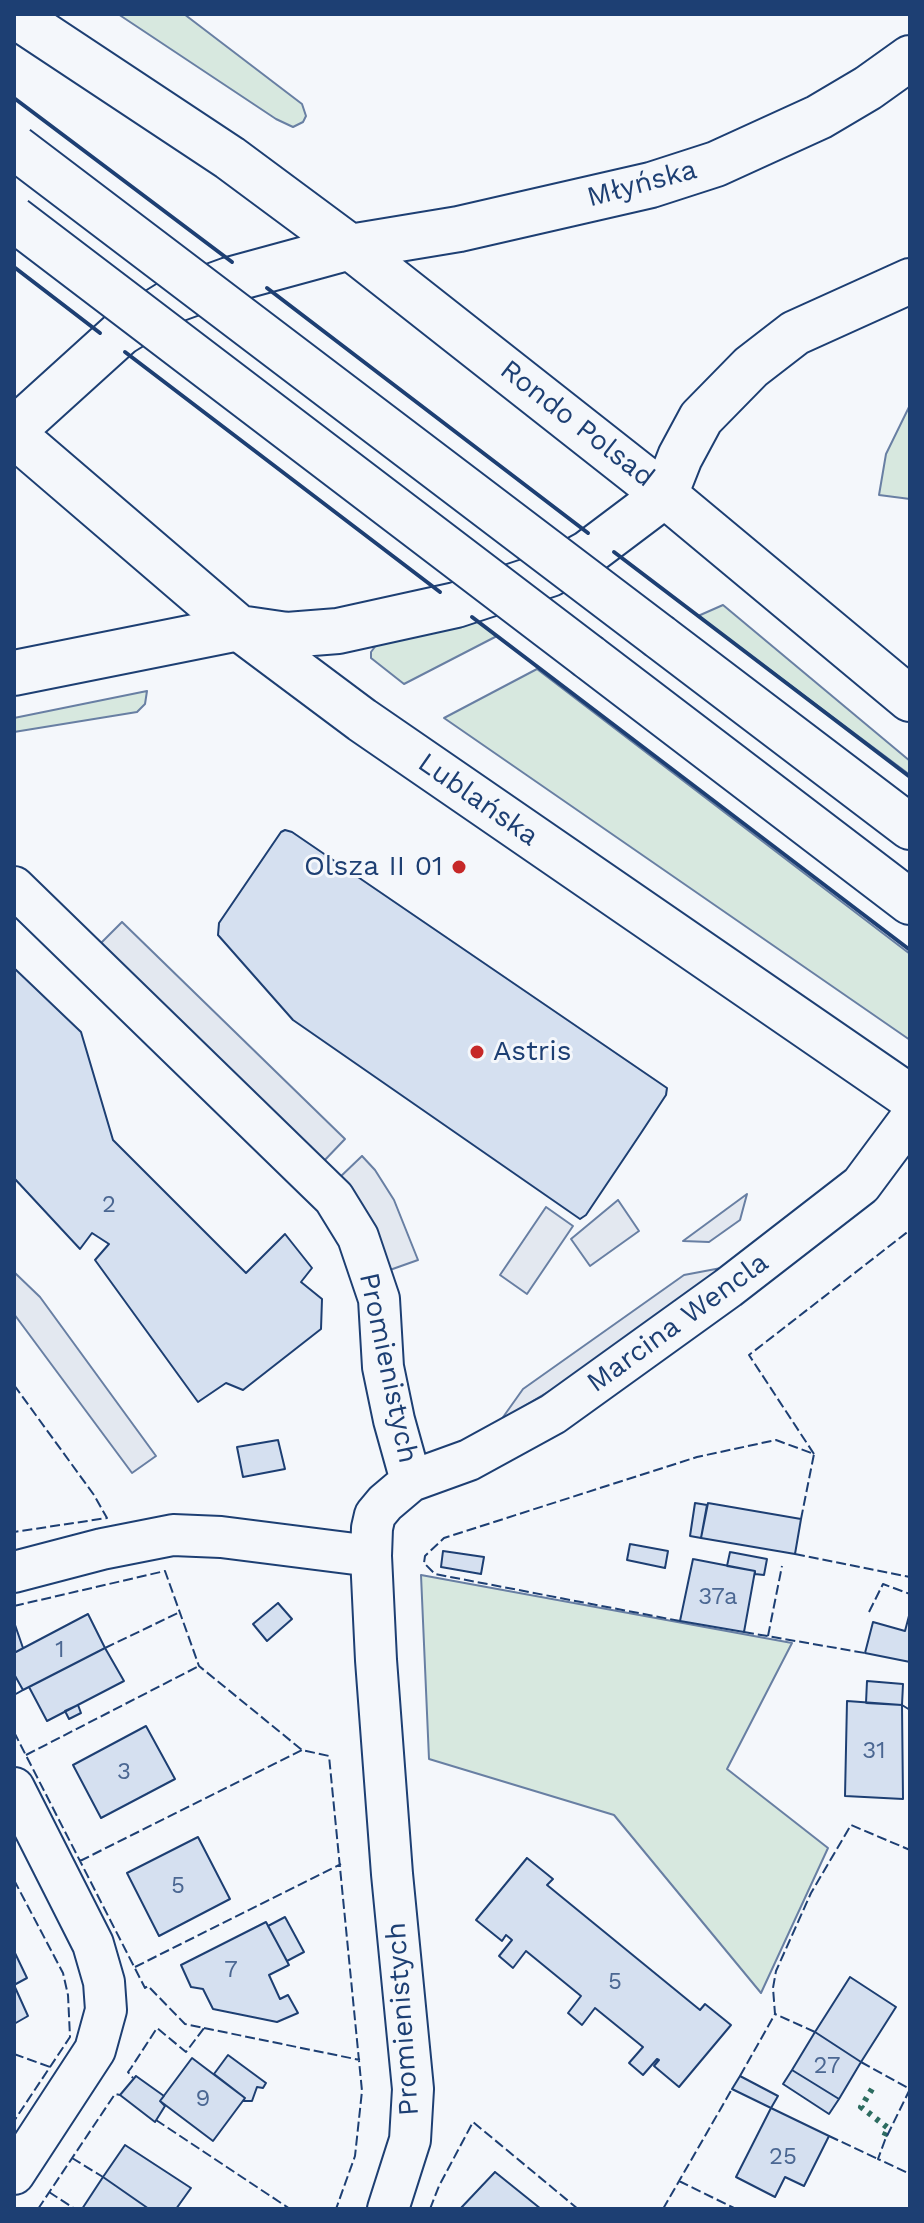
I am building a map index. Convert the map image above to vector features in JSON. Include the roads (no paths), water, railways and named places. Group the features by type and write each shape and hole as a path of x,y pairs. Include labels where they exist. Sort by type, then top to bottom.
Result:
{"main road":[{"name":"Rondo Polsad","path":"14,15 230,158 350,247 665,495 588,553 550,574 456,605 338,631 287,635 239,628"},
{"name":"Młyńska","path":"350,247 459,229 651,185 716,164 819,117 910,58"},
{"path":"15,147 910,827"},
{"path":"14,219 910,902"},
{"path":"239,628 14,432 121,333 174,300 229,280 350,247"},
{"path":"910,281 795,333 751,367 701,418 680,457 665,495 910,699"},
{"path":"14,673 239,628"},
{"name":"Lublańska","path":"239,628 362,720 910,1097"}],"street":[{"name":"Promienistych","path":"14,887 334,1198 358,1237 379,1299 383,1367 411,1481 375,1515 371,1556 390,1858 413,2089 410,2140 388,2209"},
{"name":"Marcina Wencla","path":"411,1481 469,1460 533,1427 728,1288 861,1185 910,1119"},
{"path":"14,1572 102,1549 173,1535 221,1537 371,1556"},
{"path":"14,1788 93,1944 104,1982 106,2010 95,2050 14,2174"}],"place":[{"name":"Olsza II 01","path":"459,867"},
{"name":"Astris","path":"477,1052"}]}
